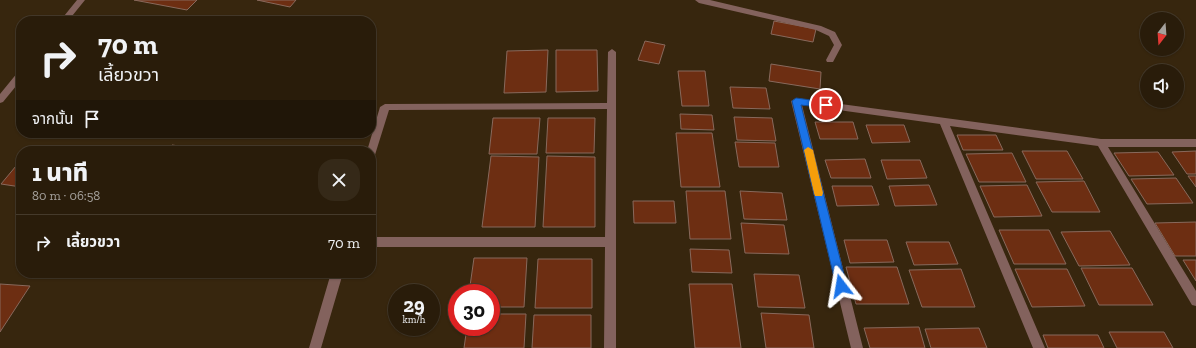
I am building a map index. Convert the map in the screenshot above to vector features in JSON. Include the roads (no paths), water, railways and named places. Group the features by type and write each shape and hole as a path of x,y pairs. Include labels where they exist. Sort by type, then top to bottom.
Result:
{"street":[{"path":"68,16 81,0"},
{"path":"699,0 818,28 832,34 838,45 830,60"},
{"path":"610,348 612,52"},
{"path":"0,100 16,80"},
{"path":"856,348 796,101 1101,143 1196,143"},
{"path":"376,138 385,107 611,106"},
{"path":"944,122 1039,348"},
{"path":"1101,143 1196,300"},
{"path":"376,242 610,242"},
{"path":"315,348 336,278"}]}
